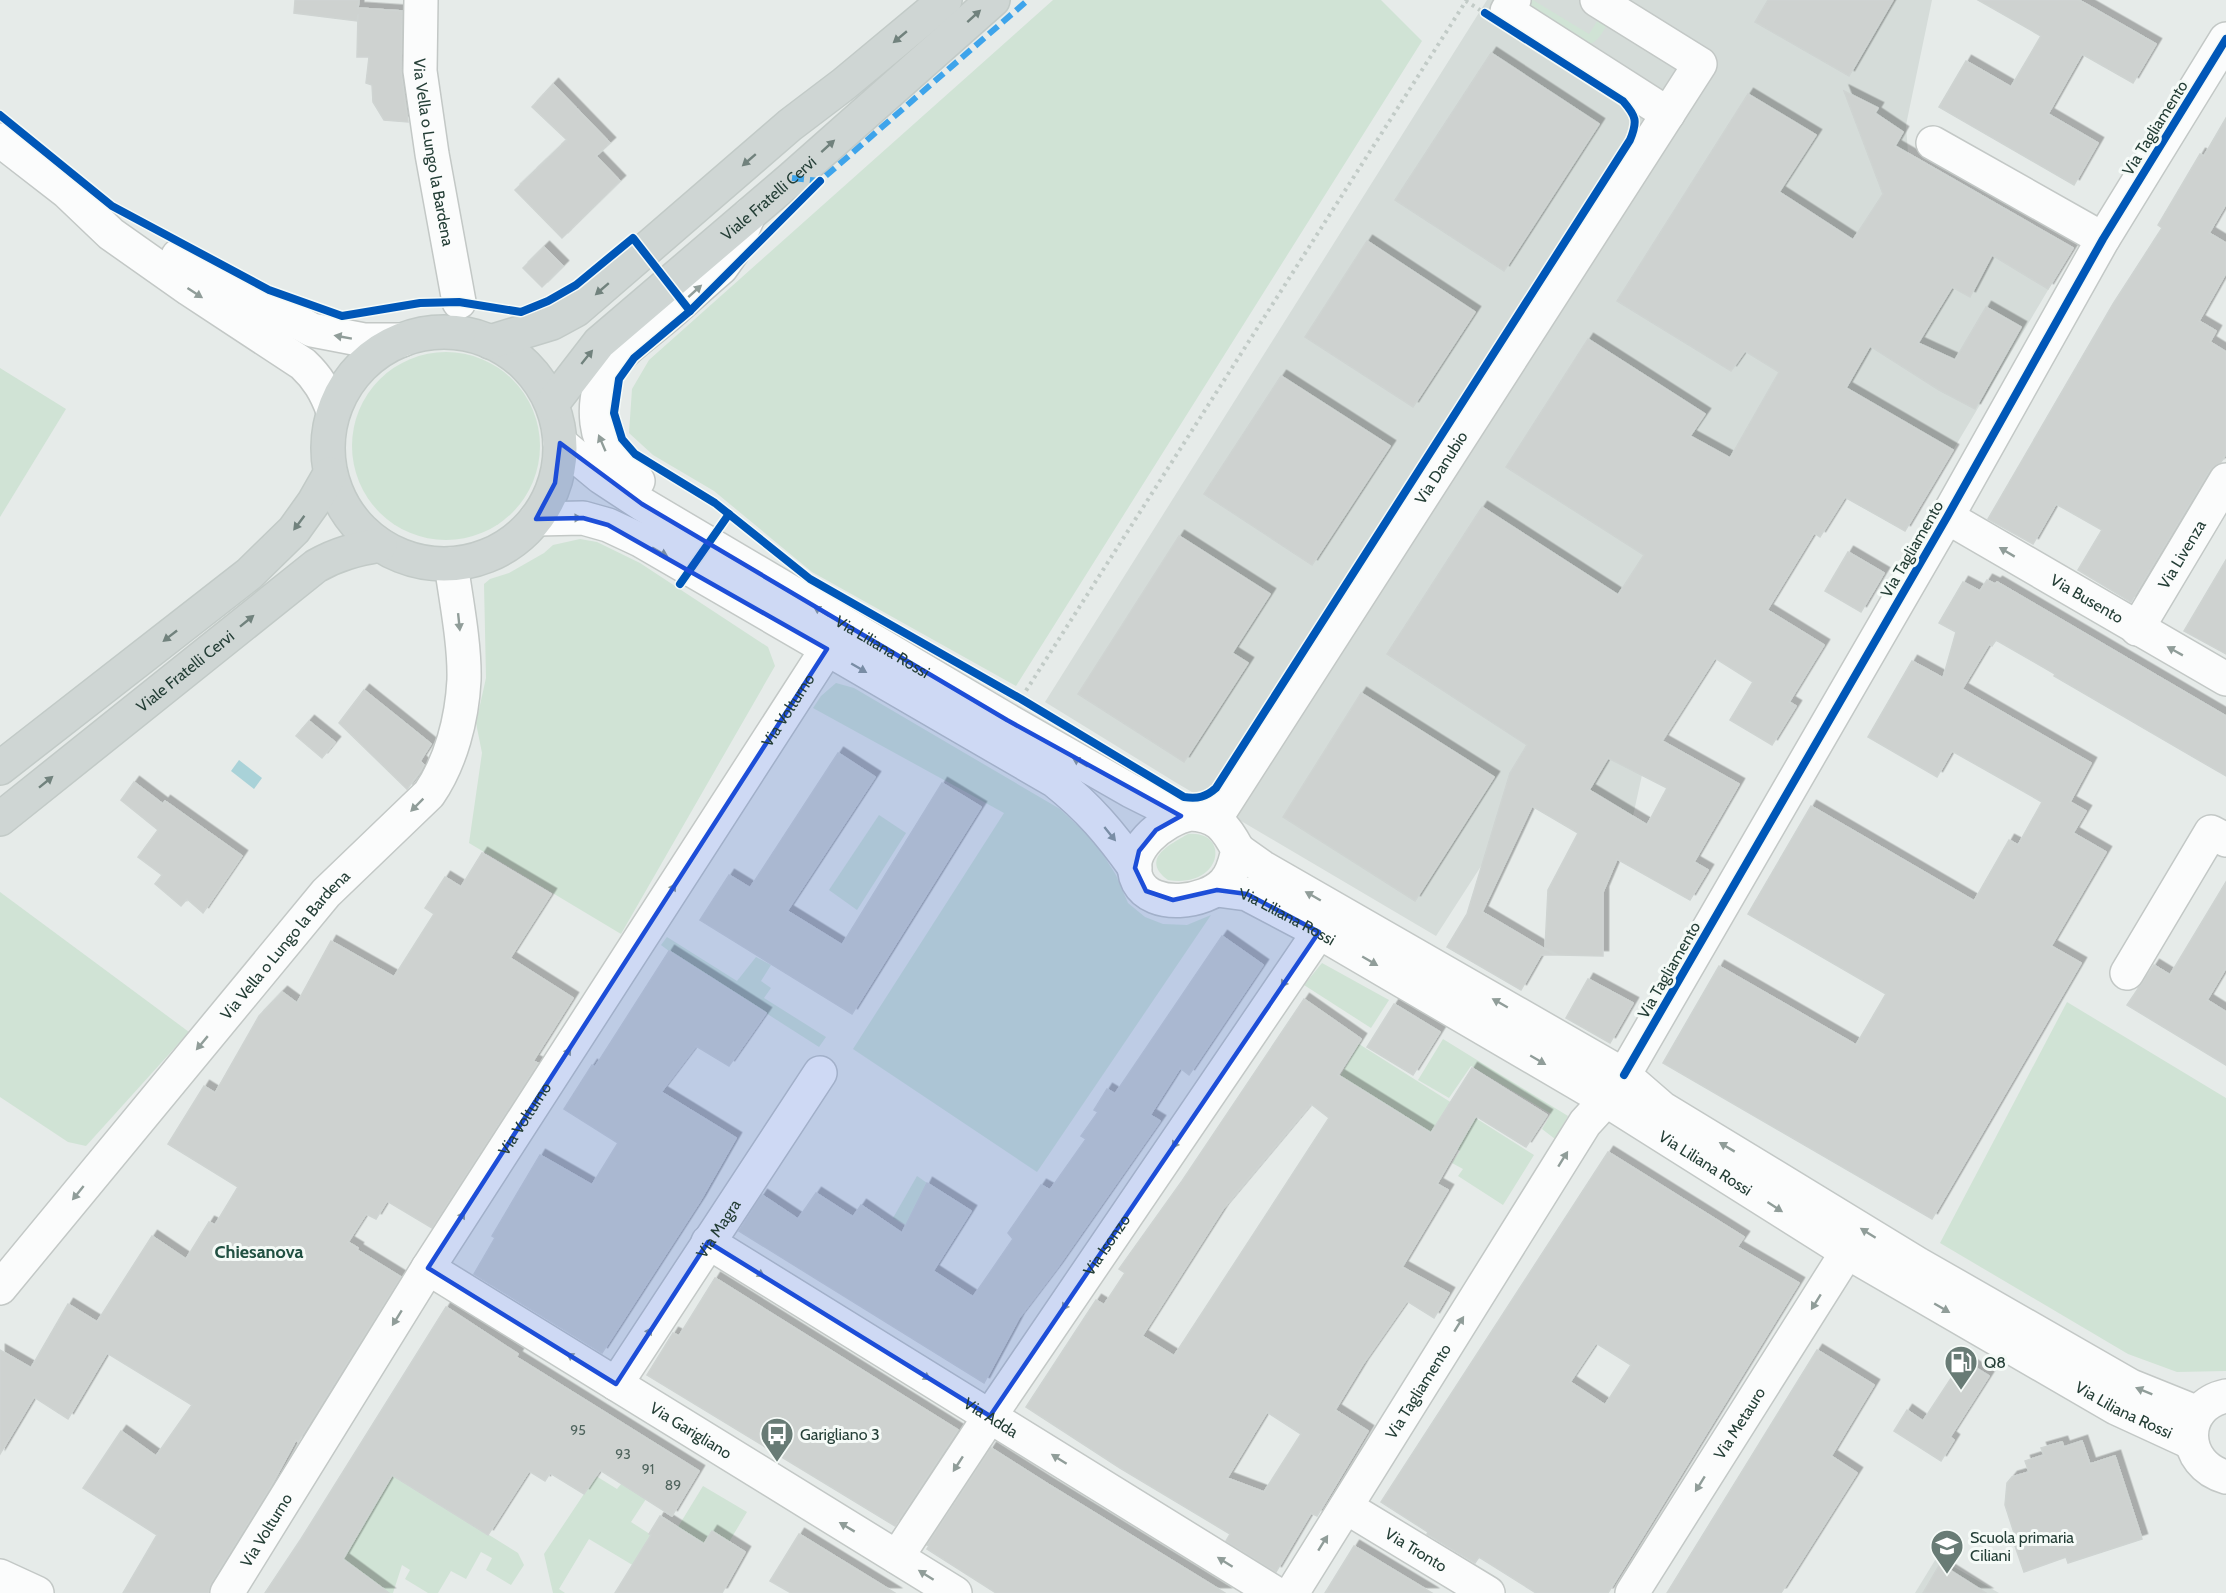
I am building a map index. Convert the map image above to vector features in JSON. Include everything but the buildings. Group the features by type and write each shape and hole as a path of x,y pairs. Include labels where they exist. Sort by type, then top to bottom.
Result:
{"main road":[{"path":"490,342 552,323 576,310 790,125 844,84 945,0"},
{"name":"Viale Fratelli Cervi","path":"552,404 599,343 749,215 993,0"},
{"path":"437,332 473,335 490,342 510,352 527,367 541,384 552,404 558,423 560,443 555,483 547,502 536,519 519,537 476,560 452,564 427,563 381,546 363,532 348,514 330,474 327,453 328,432 333,411 342,393 353,375 375,355 402,340 437,332"},
{"path":"0,768 249,574 294,530 330,474"},
{"name":"Viale Fratelli Cervi","path":"0,819 316,566 349,551 381,546"}],"street":[{"name":"Via Vella o Lungo la Bardena","path":"421,0 420,71 432,154 459,302"},
{"name":"Via Danubio","path":"1215,819 1700,64 1597,0"},
{"path":"1499,7 1668,114"},
{"name":"Via Tagliamento","path":"1292,1593 1585,1123 1615,1087 1947,517 2103,238 2226,39"},
{"path":"0,140 67,192 111,234 189,289 303,363 325,390 333,411"},
{"path":"1933,143 2103,238"},
{"path":"67,192 204,272 312,330 364,340 402,340"},
{"path":"749,215 733,251 721,268 609,368 599,385 595,406 597,431 605,451 620,469 678,502 708,523 757,573"},
{"name":"Via Liliana Rossi","path":"560,443 620,490 1028,732 1131,791 1181,816 1202,815 1215,819 1231,836 1238,850 1262,867 1615,1087 1847,1252 2115,1408 2195,1428"},
{"name":"Via Livenza","path":"2137,629 2226,480"},
{"name":"Via Busento","path":"1947,517 2226,679"},
{"name":"Via Liliana Rossi","path":"536,519 584,518 608,525 692,569 827,650 1055,781 1083,803 1111,835 1135,868 1138,881 1146,891 1160,898 1186,901 1217,890 1247,894 1615,1087 1662,1107 1918,1264 2131,1386 2195,1428"},
{"name":"Via Vella o Lungo la Bardena","path":"0,1288 326,893 429,794 441,776 456,725 464,678 452,564"},
{"name":"Via Volturno","path":"227,1593 428,1268 827,650"},
{"path":"1135,868 1139,851 1146,840 1156,830 1181,816"},
{"path":"2127,973 2211,832 2226,840"},
{"name":"Via Liliana Rossi","path":"1217,890 1232,872 1238,850"},
{"name":"Via Isonzo","path":"897,1557 990,1416 1319,932"},
{"name":"Via Magra","path":"616,1384 820,1073"},
{"name":"Via Adda","path":"708,1242 1275,1593"},
{"name":"Via Metauro","path":"1632,1593 1847,1252"},
{"name":"Via Garigliano","path":"428,1268 955,1593"},
{"path":"2195,1428 2206,1404 2226,1396"},
{"name":"Via Liliana Rossi","path":"2195,1428 2196,1456 2204,1467 2226,1477"},
{"name":"Via Tronto","path":"1346,1507 1488,1593"},
{"path":"0,1576 37,1593"}],"path":[{"path":"1021,699 1466,1 1499,7"},
{"path":"1011,694 1031,705"}],"highlighted area":[{"path":"560,443 642,504 1007,720 1181,816 1156,830 1139,851 1135,868 1146,891 1173,900 1217,890 1247,894 1319,932 990,1416 708,1242 616,1384 428,1268 827,649 608,525 583,518 536,519 555,483"}],"shaded area":[{"path":"1487,0 1932,0 1906,125 1908,153 2073,248 1905,531 1845,498 1820,537 1814,533 1766,577 1642,775 1633,816 1611,852 1523,801 1436,936 1175,782 1045,702"},
{"name":"Scuola primaria Ciliani","path":"1937,1557 1999,1593 1915,1593"}],"green space":[{"path":"1053,0 1381,0 1422,41 1016,686 812,572 714,491 653,455 629,433 632,389 649,360"},
{"path":"1521,0 1533,0 1589,34 1599,18 1608,23 1597,39 1588,44"},
{"path":"455,352 491,363 513,379 525,394 533,410 539,428 539,464 533,482 525,498 513,513 498,525 482,533 464,539 437,540 401,529 373,506 363,491 353,464 352,437 363,401 386,373 401,363 428,353"},
{"path":"0,368 66,409 0,517"},
{"path":"580,539 597,542 640,563 768,647 775,666 621,934 469,843 482,753 476,723 486,678 484,584 490,579 509,573 544,553 553,545"},
{"path":"836,683 854,688 1060,809 1095,842 1116,875 1128,903 1145,917 1163,924 1187,925 1211,915 1037,1172 853,1049 1004,813 813,708 821,696"},
{"path":"879,815 906,833 857,910 829,890"},
{"path":"1188,834 1202,835 1211,841 1215,849 1215,859 1210,868 1200,876 1186,880 1168,880 1160,872 1157,859 1166,848"},
{"path":"0,892 189,1032 86,1146 68,1142 0,1097"},
{"path":"667,937 737,981 756,957 771,965 761,981 771,988 764,998 826,1037 819,1047 669,951 661,945"},
{"path":"1322,963 1389,1000 1371,1028 1304,985"},
{"path":"2067,1002 2226,1098 2226,1371 2177,1372 2128,1354 1940,1243"},
{"path":"1443,1039 1568,1116 1555,1139 1542,1129 1551,1114 1471,1066 1449,1098 1418,1080"},
{"path":"1359,1044 1534,1155 1503,1205 1458,1176 1463,1169 1452,1163 1460,1151 1340,1076"},
{"path":"917,1176 927,1183 906,1225 893,1218"},
{"path":"393,1475 518,1553 524,1565 511,1585 486,1570 492,1558 481,1552 466,1579 451,1571 438,1593 428,1593 405,1579 410,1570 402,1565 393,1593 362,1593 343,1559"},
{"path":"596,1476 617,1489 622,1483 646,1499 631,1522 667,1545 703,1486 747,1512 729,1542 712,1531 676,1591 589,1539 559,1589 565,1593 553,1593 544,1554"}],"water":[{"path":"239,760 262,778 254,789 231,771"}],"marked path":[{"path":"792,178 820,181 1028,0"}],"cycle path":[{"path":"820,181 690,311 634,358 619,379 614,413 622,439 635,454 715,503 810,579 1021,699 1184,797 1202,797 1216,788 1633,133 1634,119 1623,101 1485,13"},
{"path":"1624,1075 1947,517 2103,239 2226,39"},
{"path":"0,115 112,206 269,290 342,316 420,303 459,302 521,312 548,301 576,285 633,238 690,311"},
{"path":"680,584 729,514"}],"place":[{"name":"Q8","path":"1961,1391"},
{"name":"Garigliano 3","path":"777,1463"},
{"name":"Scuola primaria Ciliani","path":"1947,1575"}],"district":[{"name":"Chiesanova","path":"259,1252"}]}
